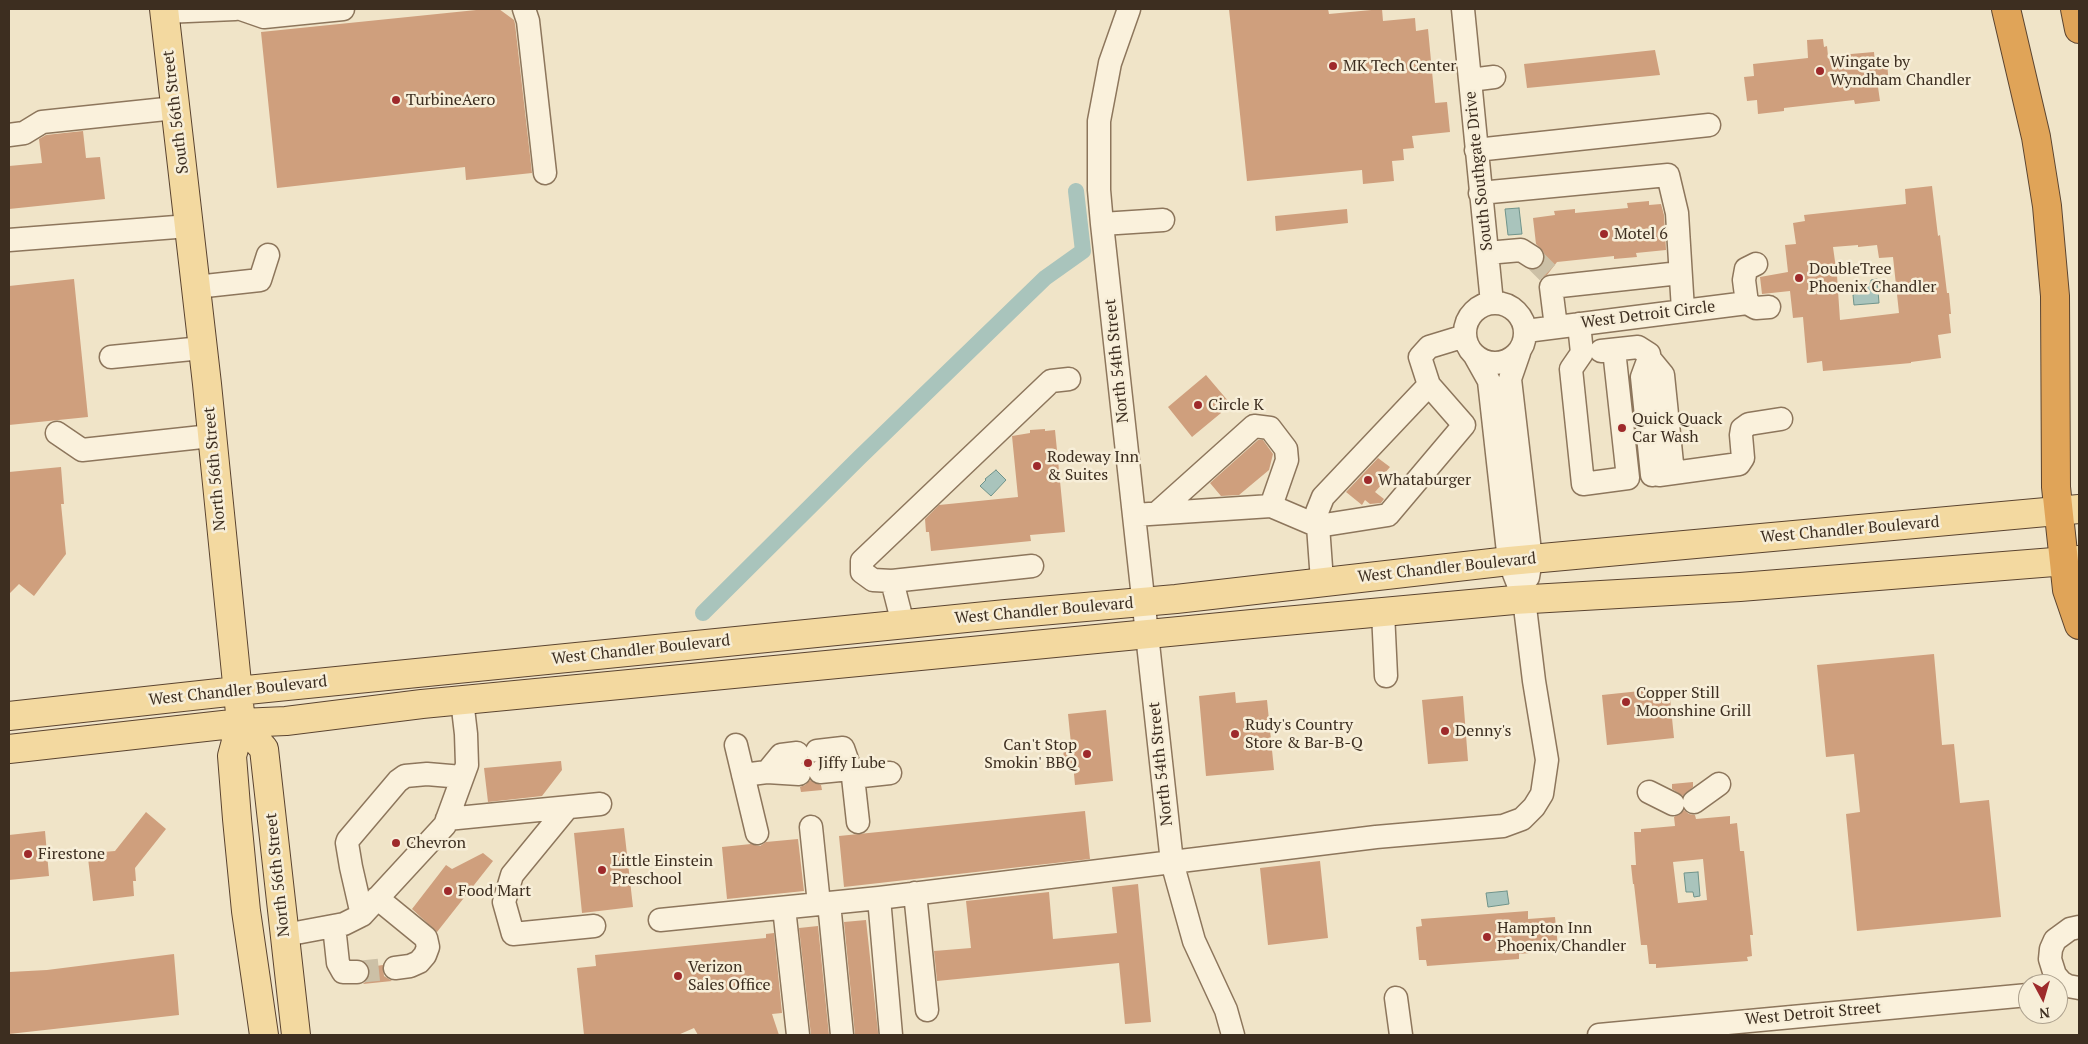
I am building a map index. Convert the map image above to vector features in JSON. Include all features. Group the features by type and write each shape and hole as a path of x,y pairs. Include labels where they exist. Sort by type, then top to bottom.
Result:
{"highway":[{"path":"2006,9 2036,137 2051,238 2055,296 2056,487 2069,510 2071,561 2067,590 2079,625"},
{"path":"2075,9 2079,29"}],"main road":[{"name":"South 56th Street","path":"164,10 189,221"},
{"name":"North 56th Street","path":"189,221 241,723 232,756 237,819 246,911 264,1035"},
{"name":"West Chandler Boulevard","path":"9,716 819,632 1143,602 1322,581 1520,561 2069,510"},
{"name":"West Chandler Boulevard","path":"9,749 241,723 286,721 462,700 1524,599 1740,587 2071,561"},
{"path":"720,676 731,664 740,659 788,654 819,632"},
{"name":"North 56th Street","path":"241,723 264,749 296,1035"}],"street":[{"path":"164,10 235,9"},
{"path":"241,9 264,17 343,9"},
{"path":"524,9 528,21 545,173"},
{"name":"North 54th Street","path":"1129,9 1110,63 1099,121 1099,190 1102,224 1172,862 1194,941 1226,1010 1233,1035"},
{"name":"South Southgate Drive","path":"1463,9 1492,303"},
{"path":"1470,80 1494,77"},
{"path":"9,135 24,133 42,122 175,108"},
{"path":"1476,150 1709,125"},
{"path":"1480,193 1668,175 1677,213 1683,310"},
{"path":"1102,224 1163,220"},
{"path":"9,240 189,221"},
{"path":"1487,253 1521,250 1532,258"},
{"path":"196,287 260,280 268,255"},
{"path":"1747,303 1744,280 1746,269 1756,264"},
{"path":"1556,327 1550,280 1680,274"},
{"path":"660,920 879,898 1376,837 1503,826 1522,819 1534,807 1542,794 1547,760 1534,681 1520,561 1510,379 1525,340 1526,331 1521,316 1515,310 1501,303 1492,303 1474,312 1468,319 1465,336 1468,347 1489,381 1520,561"},
{"name":"West Detroit Circle","path":"1526,331 1747,303 1756,308 1770,307"},
{"path":"1579,324 1582,353 1571,369 1583,484 1739,464 1743,453 1740,435 1742,429 1750,424 1781,418"},
{"path":"1134,515 1271,506 1318,526 1388,515 1464,425 1428,385 1420,357 1429,347 1465,336"},
{"path":"1582,353 1638,347 1649,354 1649,358 1663,375 1662,474"},
{"path":"111,357 202,348"},
{"path":"1614,350 1628,478"},
{"path":"1475,356 1486,362 1498,364 1508,361 1519,353"},
{"path":"1032,566 892,581 873,580 862,572 862,560 1051,381 1070,379"},
{"path":"1322,581 1317,512 1324,497 1428,385"},
{"path":"1157,513 1254,426 1270,428 1286,449 1286,460 1271,506"},
{"path":"57,433 82,450 211,436"},
{"path":"892,581 903,624"},
{"path":"1383,612 1386,676"},
{"path":"285,935 344,924 362,915 445,825 467,766 462,700"},
{"path":"736,745 757,832"},
{"path":"743,775 808,763 890,773"},
{"path":"850,769 858,822"},
{"path":"362,915 351,867 348,840 404,776 427,774 462,778"},
{"path":"1649,792 1684,803 1719,784"},
{"path":"447,819 600,804"},
{"path":"567,808 512,875 504,902 513,934 594,926"},
{"path":"811,827 824,903 842,1035"},
{"path":"915,893 927,1010"},
{"path":"377,898 426,938 428,946 425,955 419,962 410,966 395,968"},
{"path":"879,898 891,1035"},
{"path":"784,908 798,1035"},
{"path":"334,926 338,963 342,972 357,972"},
{"path":"2056,974 2051,967 2051,949 2055,940 2062,933 2079,927"},
{"name":"West Detroit Street","path":"1599,1035 1783,1026 2018,996"},
{"path":"1396,998 1401,1035"}],"water":[{"path":"1519,208 1522,234 1508,235 1505,209"},
{"path":"1877,279 1879,303 1854,305 1853,295 1856,294 1855,288"},
{"path":"996,470 1006,480 991,496 980,486"},
{"path":"1698,872 1700,896 1694,897 1693,892 1686,892 1684,873"},
{"path":"1507,891 1509,904 1488,907 1486,893"}],"building":[{"name":"TurbineAero","path":"499,9 514,20 532,173 466,180 465,167 277,188 261,32"},
{"name":"MK Tech Center","path":"1229,9 1328,9 1329,14 1382,9 1383,21 1415,18 1416,31 1428,29 1435,103 1447,102 1450,132 1412,136 1414,148 1403,149 1404,160 1392,161 1394,181 1363,184 1362,170 1247,181"},
{"name":"Wingate by Wyndham Chandler","path":"1823,39 1824,47 1827,46 1828,56 1874,52 1875,64 1887,62 1889,86 1878,87 1880,101 1855,104 1854,100 1784,108 1784,111 1758,114 1757,100 1747,101 1744,77 1754,76 1753,64 1808,58 1807,40"},
{"path":"1655,50 1660,75 1527,88 1524,64"},
{"path":"83,131 86,158 100,157 105,199 9,209 9,166 42,163 39,139 46,135"},
{"name":"DoubleTree Phoenix Chandler","path":"1932,186 1951,314 1949,314 1951,333 1938,335 1941,358 1911,363 1823,371 1822,361 1807,363 1803,317 1793,318 1790,291 1762,294 1760,277 1788,272 1785,245 1796,244 1793,223 1805,221 1804,215 1906,204 1905,189","holes":["1858,245 1858,247 1877,245 1879,258 1893,257 1899,313 1840,320 1833,247"]},
{"name":"Motel 6","path":"1649,201 1649,205 1661,204 1664,215 1666,250 1636,253 1637,257 1614,259 1614,256 1557,262 1547,275 1543,277 1534,270 1543,264 1545,257 1543,251 1536,244 1533,218 1555,215 1554,211 1575,209 1575,213 1628,208 1627,203"},
{"path":"1347,209 1348,223 1276,231 1275,216"},
{"path":"74,279 88,417 9,425 9,286"},
{"name":"Circle K","path":"1206,375 1229,402 1219,410 1221,413 1192,437 1168,407"},
{"name":"Rodeway Inn & Suites","path":"1045,429 1045,431 1055,430 1065,532 1030,535 1031,541 931,551 929,532 926,532 925,519 939,505 1018,497 1012,436 1030,433 1030,430"},
{"name":"Circle K","path":"1258,440 1263,440 1273,454 1269,470 1239,495 1221,496 1210,483"},
{"path":"1378,458 1390,467 1378,481 1382,484 1375,492 1384,499 1381,503 1370,504 1365,500 1362,505 1346,492"},
{"path":"61,467 64,504 61,504 66,554 34,596 19,584 9,594 9,472"},
{"path":"1934,654 1942,745 1954,744 1960,803 1989,800 2001,917 1857,931 1846,814 1860,812 1854,754 1826,757 1817,665"},
{"path":"1669,688 1674,738 1607,745 1602,695"},
{"path":"1235,692 1236,703 1267,700 1274,770 1206,776 1199,696"},
{"name":"Denny's","path":"1463,696 1468,761 1428,764 1422,700"},
{"name":"Can't Stop Smokin' BBQ","path":"1106,710 1113,781 1075,785 1073,763 1064,764 1063,745 1071,744 1068,714"},
{"path":"561,761 562,770 542,796 488,802 484,768"},
{"path":"810,780 821,785 822,790 801,792 800,787"},
{"path":"1693,782 1693,787 1683,796 1672,789 1672,784"},
{"path":"1684,810 1689,814 1695,815 1696,819 1730,816 1730,824 1737,823 1740,851 1744,851 1753,935 1750,935 1752,956 1747,957 1748,961 1656,968 1656,964 1649,964 1647,945 1641,945 1633,884 1631,865 1636,865 1634,832 1641,832 1641,829 1675,826 1674,817","holes":["1703,859 1707,900 1678,903 1673,862"]},
{"path":"1085,811 1090,859 844,887 839,836"},
{"path":"146,812 166,829 135,868 136,881 133,881 134,896 93,901 88,858 103,857 103,852 115,851"},
{"path":"624,828 633,907 582,913 574,833"},
{"name":"Firestone","path":"45,831 49,876 9,880 9,835"},
{"path":"798,839 804,891 727,899 722,847 751,844 760,846 766,842"},
{"name":"Food Mart","path":"483,853 493,861 437,932 412,909 446,865 452,869"},
{"path":"1320,861 1328,938 1268,945 1260,868"},
{"path":"1138,884 1151,1022 1125,1024 1119,963 937,981 934,951 971,948 966,901 1049,892 1053,939 1117,933 1112,887"},
{"name":"Hampton Inn Phoenix/Chandler","path":"1528,911 1528,919 1555,917 1558,947 1530,949 1530,953 1519,954 1519,959 1427,966 1426,960 1419,960 1416,927 1422,926 1421,919"},
{"path":"866,920 878,1035 855,1035 844,922"},
{"path":"818,926 829,1035 811,1035 799,928"},
{"name":"Verizon Sales Office","path":"774,933 782,1013 772,1014 779,1035 698,1035 694,1028 678,1035 584,1035 577,968 596,966 595,955 766,938 766,934"},
{"path":"174,954 179,1015 9,1034 9,972 47,970"},
{"path":"383,965 384,976 392,981 363,984 369,978 369,967"}],"waterway":[{"path":"703,613 859,458 1045,278 1083,251 1076,191"}],"tunnel":[{"path":"1532,257 1548,273"},
{"path":"798,764 819,763"},
{"path":"357,972 395,968"}],"place":[{"name":"MK Tech Center","path":"1333,66"},
{"name":"Wingate by Wyndham Chandler","path":"1820,71"},
{"name":"TurbineAero","path":"396,100"},
{"name":"Motel 6","path":"1604,234"},
{"name":"DoubleTree Phoenix Chandler","path":"1799,278"},
{"name":"Circle K","path":"1198,405"},
{"name":"Quick Quack Car Wash","path":"1622,428"},
{"name":"Rodeway Inn & Suites","path":"1037,466"},
{"name":"Whataburger","path":"1368,480"},
{"name":"Copper Still Moonshine Grill","path":"1626,702"},
{"name":"Denny's","path":"1445,731"},
{"name":"Rudy's Country Store & Bar-B-Q","path":"1235,734"},
{"name":"Can't Stop Smokin' BBQ","path":"1087,754"},
{"name":"Jiffy Lube","path":"808,763"},
{"name":"Chevron","path":"396,843"},
{"name":"Firestone","path":"28,854"},
{"name":"Little Einstein Preschool","path":"602,870"},
{"name":"Food Mart","path":"448,891"},
{"name":"Hampton Inn Phoenix/Chandler","path":"1487,937"},
{"name":"Verizon Sales Office","path":"678,976"}]}
